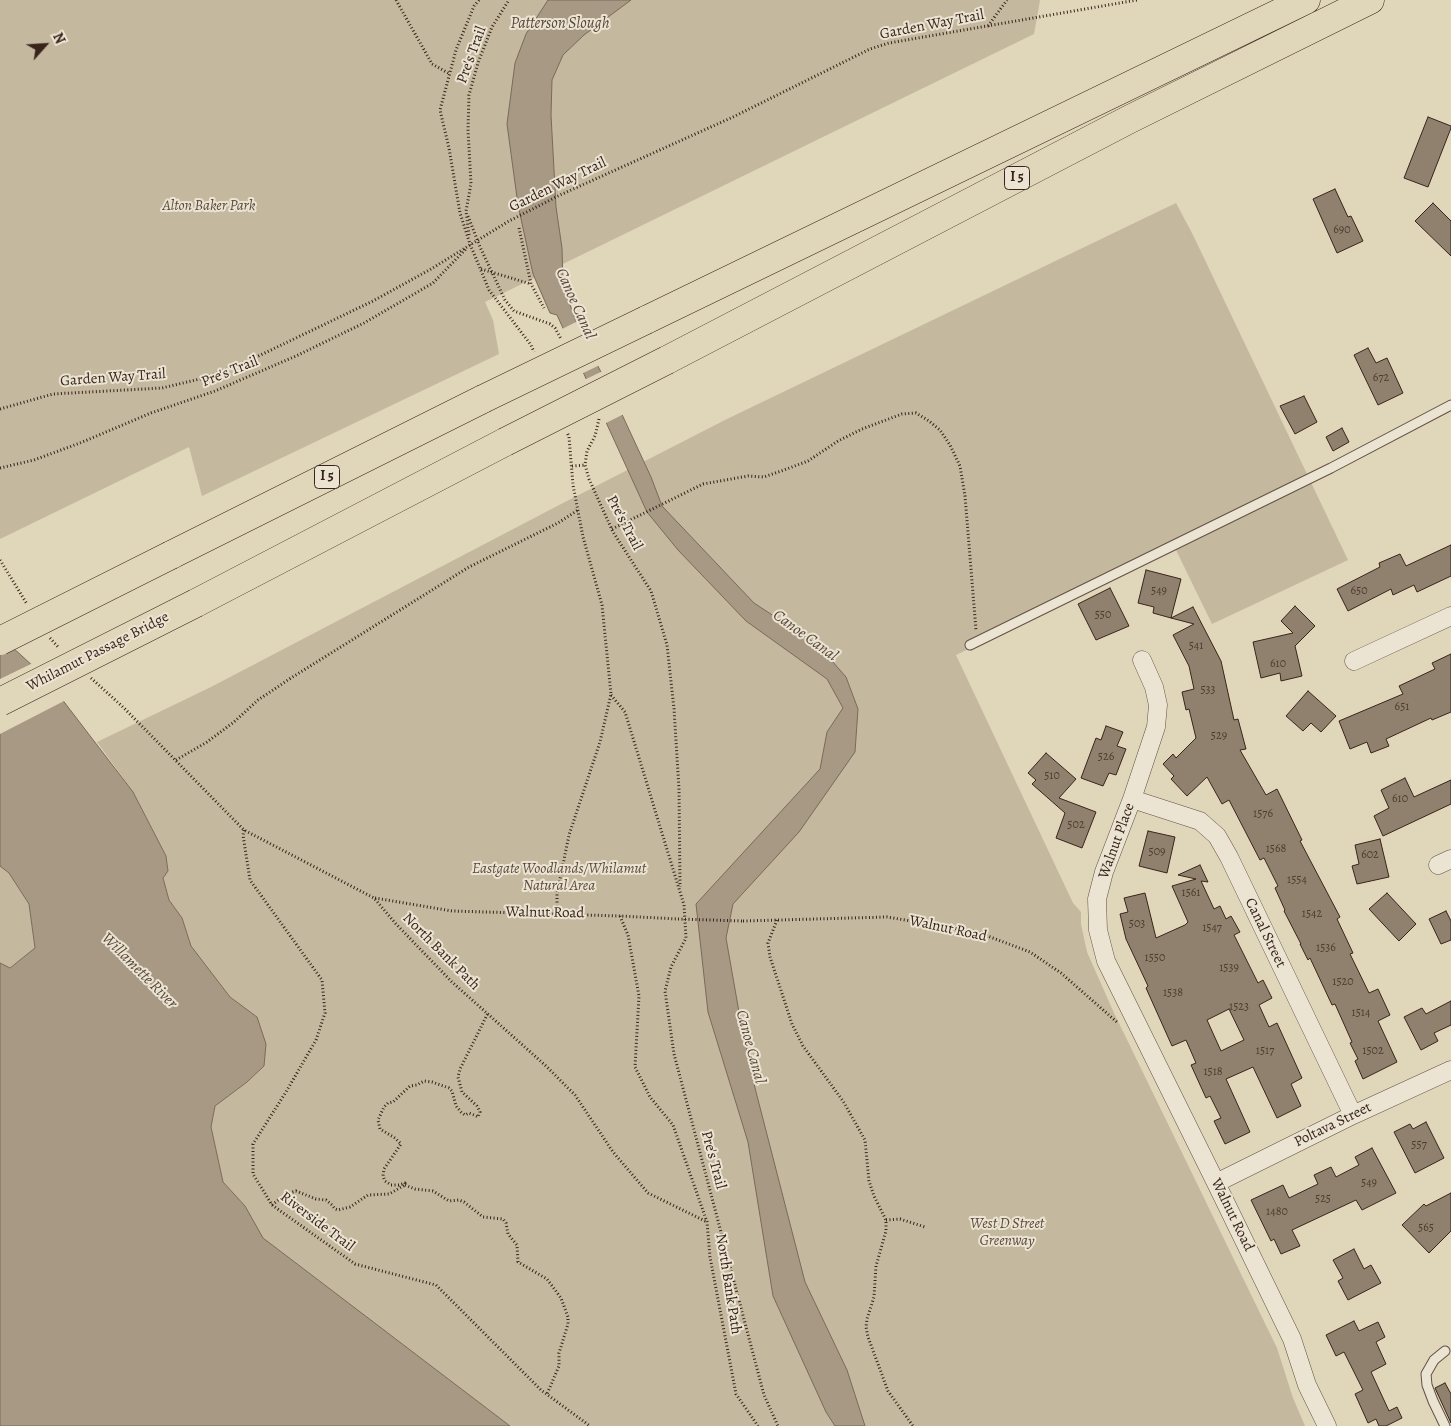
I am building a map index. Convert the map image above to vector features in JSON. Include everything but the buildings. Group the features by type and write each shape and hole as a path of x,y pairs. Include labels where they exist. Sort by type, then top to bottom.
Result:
{"highway":[{"name":"I 5","path":"0,641 483,399 1306,0"},
{"name":"Whilamut Passage Bridge","path":"0,702 667,360 1130,119 1370,0"}],"street":[{"path":"1354,661 1451,616"},
{"name":"Walnut Place","path":"1136,1019 1106,960 1098,930 1097,899 1104,872 1132,799 1156,728 1158,705 1154,687 1142,660"},
{"name":"Canal Street","path":"1132,799 1200,821 1217,836 1229,857 1353,1115"},
{"name":"Walnut Road","path":"1136,1019 1292,1338 1307,1385 1327,1426"},
{"name":"Poltava Street","path":"1216,1182 1353,1115 1451,1070"}],"lane":[{"path":"974,643 1331,468 1451,406"},
{"path":"1445,1351 1434,1360 1426,1374 1433,1401 1445,1426"}],"path":[{"path":"396,0 432,64 450,74"},
{"name":"Pre's Trail","path":"0,468 34,460 80,443 150,414 214,391 296,356 364,323 433,283 470,244 466,210 471,184 468,130 469,95 478,63 492,27 509,0"},
{"path":"988,26 1007,0"},
{"name":"Garden Way Trail","path":"0,409 53,394 162,388 204,378 246,362 373,301 431,269 509,221 560,195 733,117 870,50 889,43 1136,0"},
{"path":"466,210 477,240 505,300 514,311 550,324 555,328 564,346"},
{"path":"519,228 531,284 544,308"},
{"path":"481,269 531,284"},
{"path":"612,529 703,484 748,476 764,477 808,461 838,441 862,430 902,414 916,413 940,430 953,449 960,466 965,496 974,643"},
{"path":"572,466 585,464 587,451 599,423 599,415"},
{"name":"Pre's Trail","path":"585,464 589,479 612,529 652,591 667,645 674,709 679,789 680,895 684,905 686,938 671,967 665,991 674,1054 764,1395 778,1426"},
{"path":"176,760 207,742 234,722 258,700 291,678 469,568 558,523 578,510"},
{"path":"0,560 29,606"},
{"path":"49,636 61,650"},
{"name":"North Bank Path","path":"89,676 176,760 244,830 374,898 396,924 452,982 546,1066 575,1095 613,1152 648,1193 707,1222 710,1257 736,1394 758,1426"},
{"path":"611,694 625,712 680,895"},
{"name":"Riverside Trail","path":"244,830 242,835 250,880 322,980 324,1013 316,1040 253,1144 253,1174 272,1205 355,1264 436,1285 547,1394 590,1426"},
{"name":"Walnut Road","path":"374,898 452,911 743,921 887,917 977,932 1030,952 1061,973 1118,1023 1136,1019"},
{"path":"620,916 628,935 639,996 635,1068 650,1097 673,1125 707,1222"},
{"path":"777,920 768,943 770,957 792,1024 803,1046 842,1101 865,1140 870,1181 874,1196 886,1220 886,1231 876,1266 874,1297 866,1327 888,1391 913,1426"},
{"path":"488,1013 460,1069 458,1077 462,1092 477,1106 480,1112 478,1117 474,1114 469,1113 465,1115 461,1112 456,1106 454,1095 449,1088 424,1081 410,1086 393,1102 388,1103 384,1107 378,1120 380,1129 401,1144 384,1169 383,1176 385,1181 391,1184 400,1185 405,1183 405,1185 415,1189 433,1191 449,1202 459,1200 464,1202 482,1217 503,1219 506,1223 508,1234 517,1244 518,1262 547,1280 561,1298 568,1317 568,1324 559,1353 559,1366 547,1394"},
{"path":"272,1205 286,1194 296,1191 316,1199 326,1200 338,1210 350,1207 368,1195 389,1194 405,1185"},
{"path":"886,1220 900,1219 925,1227"}],"green space":[{"name":"Alton Baker Park","path":"0,0 1040,0 1034,34 485,302 493,320 499,354 202,496 189,447 0,539"},
{"name":"Eastgate Woodlands/Whilamut Natural Area","path":"1176,203 1348,560 1212,624 1176,550 956,655 1073,903 1081,912 1081,924 1087,952 1114,1013 1277,1348 1293,1398 1305,1426 510,1426 263,1238 245,1206 223,1182 211,1127 215,1106 247,1082 264,1066 257,1017 230,997 191,946 182,918 169,900 163,878 168,870 166,856 133,792 97,742 211,687 727,419"},
{"path":"0,866 9,873 29,904 35,949 9,968 0,963"}],"water":[{"name":"Patterson Slough","path":"548,0 631,0 584,35 563,55 552,80 551,115 556,207 562,248 563,285 579,330 612,393 651,477 662,506 754,603 818,645 846,677 858,709 855,752 799,832 733,904 726,938 755,1088 805,1282 847,1370 865,1426 835,1426 826,1412 773,1296 748,1142 708,1012 696,904 820,769 827,732 843,708 827,679 746,621 678,550 647,512 557,315 550,313 533,274 518,205 507,124 515,63 526,34"},
{"name":"Willamette River","path":"0,636 45,677 133,792 166,856 168,871 163,878 169,900 182,918 191,946 230,997 257,1017 266,1044 264,1066 247,1082 215,1106 211,1127 223,1182 245,1206 263,1238 510,1426 0,1426 0,963 10,968 35,948 29,904 9,873 0,866"}],"pier":[{"path":"578,321 600,365 581,374 560,330"},
{"path":"603,371 624,414 604,424 584,380"},
{"path":"33,663 47,675 66,700 0,734 0,679"}],"water label":[{"name":"Canoe Canal","path":"575,304"},
{"name":"Canoe Canal","path":"805,636"},
{"name":"Canoe Canal","path":"750,1047"}],"park label":[{"name":"West D Street Greenway","path":"1007,1232"}]}
